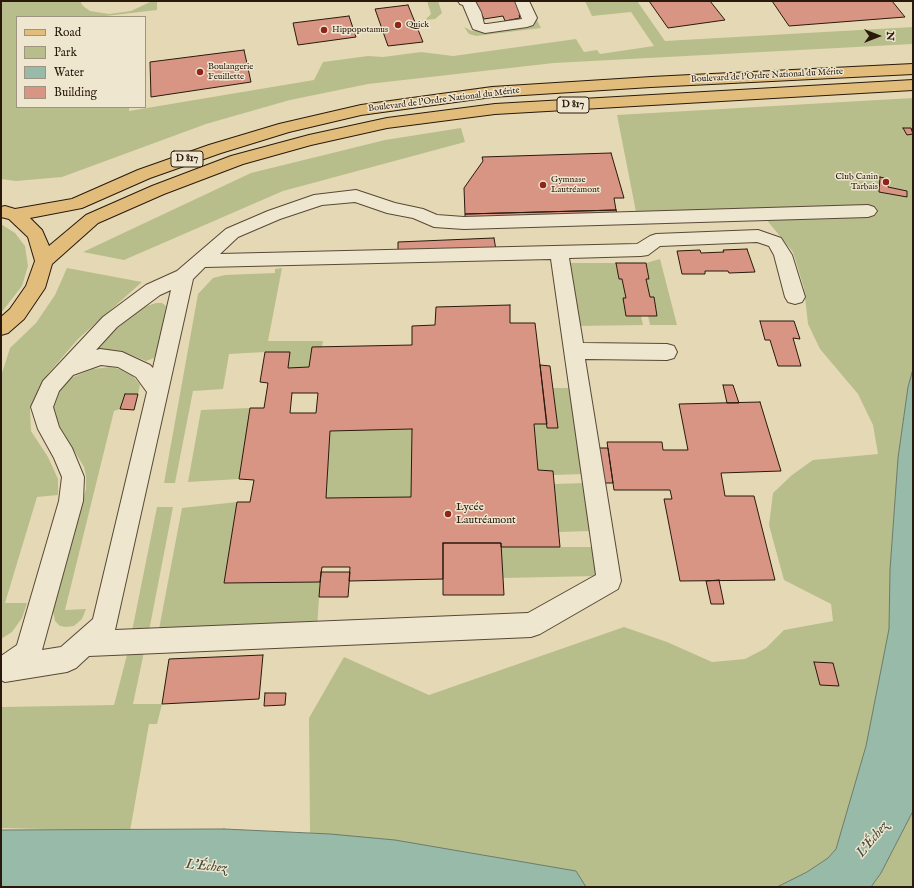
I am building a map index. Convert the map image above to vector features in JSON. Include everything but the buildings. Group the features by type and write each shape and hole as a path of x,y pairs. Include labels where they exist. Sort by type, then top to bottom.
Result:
{"main road":[{"name":"Boulevard de l'Ordre National du Mérite","path":"8,213 76,204 144,174 215,149 285,128 361,110 492,92 651,82 913,69"},
{"name":"Boulevard de l'Ordre National du Mérite","path":"44,262 92,218 158,190 237,160 309,140 387,123 495,109 913,85"},
{"path":"1,328 17,314 36,288 44,262 36,234 8,213"}],"lane":[{"path":"465,1 469,2 478,26 485,29 528,22 530,18 522,1"},
{"path":"3,669 28,653 71,501 73,477 64,455 49,429 42,407 50,386 110,322 153,290 184,276 232,233 274,215 320,199 356,196 393,210 417,213 434,221 464,223 868,210"},
{"path":"200,261 641,250 656,240 758,236 774,242 783,255 794,297"},
{"path":"84,644 531,625 609,581 559,252"},
{"path":"3,669 67,659 104,626 184,276"},
{"path":"574,351 667,352"},
{"path":"64,371 100,357 122,360 143,372 158,390"}],"green space":[{"path":"1,1 80,1 83,6 90,11 109,14 131,11 152,1 157,1 157,10 106,16 16,16 16,108 129,108 129,111 314,80 323,62 368,56 383,57 421,52 453,56 576,39 584,52 597,50 600,54 654,46 631,12 592,16 585,1 637,1 665,41 913,27 913,44 554,63 368,84 290,100 206,124 62,177 16,181 1,179"},
{"path":"427,1 438,1 442,13 435,19 425,20 431,14"},
{"path":"536,18 541,28 476,36 469,34 464,27 472,31 487,31"},
{"path":"913,98 913,369 908,387 898,458 890,570 889,629 866,746 836,849 828,858 807,872 777,887 586,887 576,871 395,840 310,833 309,718 344,657 429,695 624,627 667,642 712,662 745,659 766,648 784,630 833,621 831,604 784,580 769,525 773,493 792,475 813,460 878,454 873,425 858,394 820,349 808,324 804,288 793,252 765,218 638,222 617,115"},
{"path":"461,128 465,142 283,191 124,260 83,252 251,173 385,140"},
{"path":"1,224 15,233 25,246 28,266 22,286 1,313"},
{"path":"660,259 677,325 650,325 648,316 657,315 654,297 650,297 646,279 649,278 646,263"},
{"path":"567,263 616,263 619,279 622,279 626,298 641,316 643,325 578,326"},
{"path":"67,268 142,282 78,339 47,375 30,408 31,431 48,457 58,479 58,495 37,497 5,603 27,603 22,618 12,632 1,639 1,376 10,348 36,323 55,295"},
{"path":"282,268 268,341 323,341 322,347 312,347 309,367 288,368 265,352 229,354 223,389 193,391 175,483 164,483 198,294 213,278 225,275 275,273 275,269"},
{"path":"156,303 162,303 166,306 160,341 154,358 146,361 121,351 99,352 96,347 132,315 141,308"},
{"path":"110,367 125,370 133,376 140,385 138,394 125,394 120,409 114,411 65,610 86,609 82,619 74,626 60,626 55,621 53,611 86,489 86,476 84,467 53,415 51,408 63,381 93,369"},
{"path":"553,388 571,388 585,474 553,475 552,471 538,470 534,424 547,424 547,428 558,428"},
{"path":"250,408 239,479 188,482 201,410"},
{"path":"412,429 411,497 326,498 330,431"},
{"path":"586,483 592,531 559,532 554,484"},
{"path":"237,502 224,583 320,582 317,629 159,629 182,508"},
{"path":"157,507 173,507 149,631 132,631"},
{"path":"501,547 594,547 598,576 503,578"},
{"path":"128,651 144,652 133,704 162,704 157,724 149,724 130,831 1,828 1,707 114,705"},
{"path":"913,811 913,887 871,887 881,873"}],"water":[{"name":"L'Échez","path":"913,369 913,811 881,873 871,887 777,887 807,872 828,858 836,849 866,746 889,629 890,570 898,458 908,387"},
{"name":"L'Échez","path":"224,829 330,834 395,840 576,871 586,887 1,887 1,830"}],"place":[{"name":"Quick","path":"398,25"},
{"name":"Hippopotamus","path":"324,30"},
{"name":"Boulangerie Feuillette","path":"200,72"},
{"name":"Club Canin Tarbais","path":"886,182"},
{"name":"Gymnase Lautréamont","path":"543,185"},
{"name":"Lycée Lautréamont","path":"448,514"}]}
